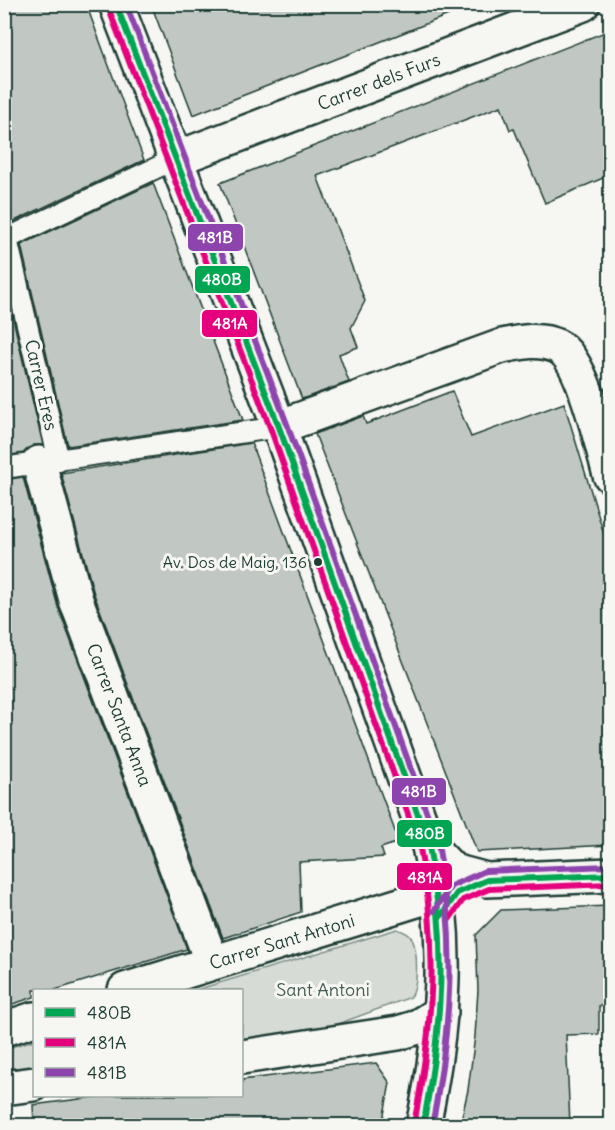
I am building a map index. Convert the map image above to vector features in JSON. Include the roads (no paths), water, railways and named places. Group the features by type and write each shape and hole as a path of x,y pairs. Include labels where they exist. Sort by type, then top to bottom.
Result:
{"street":[{"path":"116,4 279,427 429,846 440,905 441,1012 423,1125"},
{"name":"Carrer dels Furs","path":"175,159 583,4"},
{"path":"279,427 502,346 539,341 559,347 581,377 610,475"},
{"name":"Carrer Santa Anna","path":"49,462 76,600 212,963"},
{"path":"429,846 453,871 487,880 610,875"},
{"path":"440,905 457,893 487,880"},
{"name":"Carrer Sant Antoni","path":"128,989 212,963 440,905"},
{"path":"243,1057 398,1033 415,1028 441,1012"},
{"path":"4,1029 33,1019"},
{"path":"4,1088 33,1084"}],"lane":[{"path":"6,239 175,159"},
{"name":"Carrer Eres","path":"6,239 49,462"},
{"path":"4,468 279,427"}],"place":[{"name":"Av. Dos de Maig, 136","path":"318,562"}],"park label":[{"name":"Sant Antoni","path":"323,990"}]}
